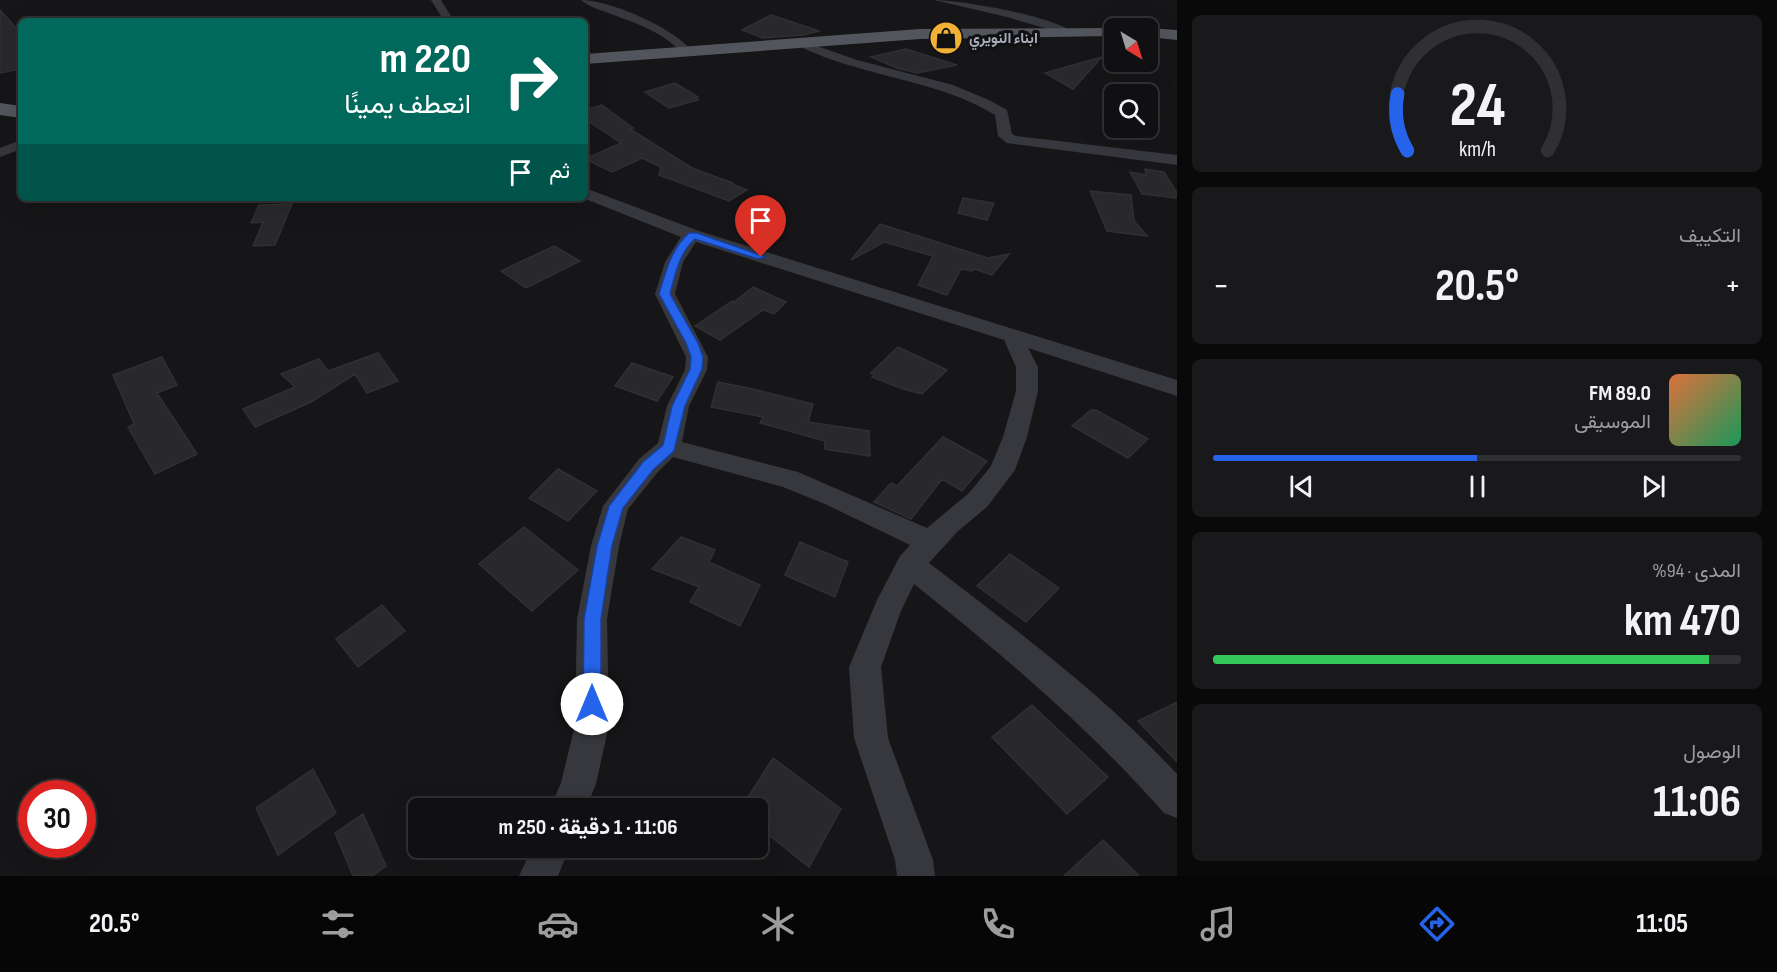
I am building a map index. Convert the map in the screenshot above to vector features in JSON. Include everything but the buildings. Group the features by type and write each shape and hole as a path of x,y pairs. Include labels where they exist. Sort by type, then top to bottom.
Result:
{"main road":[{"path":"588,59 920,34 1104,32"},
{"path":"1158,34 1177,35"},
{"path":"0,108 18,109"}],"street":[{"path":"436,0 447,18"},
{"path":"586,0 659,30 672,37 686,51"},
{"path":"939,0 1009,14 1065,31"},
{"path":"800,43 853,63 984,100 1002,113 1005,136 1012,140 1177,160"},
{"path":"0,153 18,145"},
{"path":"588,194 687,232"},
{"path":"582,201 687,232 1176,388"},
{"path":"572,798 578,784 592,725 592,619 605,546 616,506 648,466 669,447 678,406 696,369 697,357 664,294 674,261 685,242 687,232"},
{"path":"916,876 914,860 871,738 865,667 887,609 920,553 949,523 984,493 1002,470 1016,436 1027,392 1028,368 1012,336"},
{"path":"669,447 789,479 834,497 920,553 1121,739 1177,800"},
{"path":"538,876 546,858"}],"place":[{"name":"ابناء النويري","path":"946,38"}],"route":[{"path":"592,704 592,619 605,546 616,506 648,466 669,447 678,406 696,369 697,357 692,343 664,294 674,261 685,242 693,235 761,257"}]}
